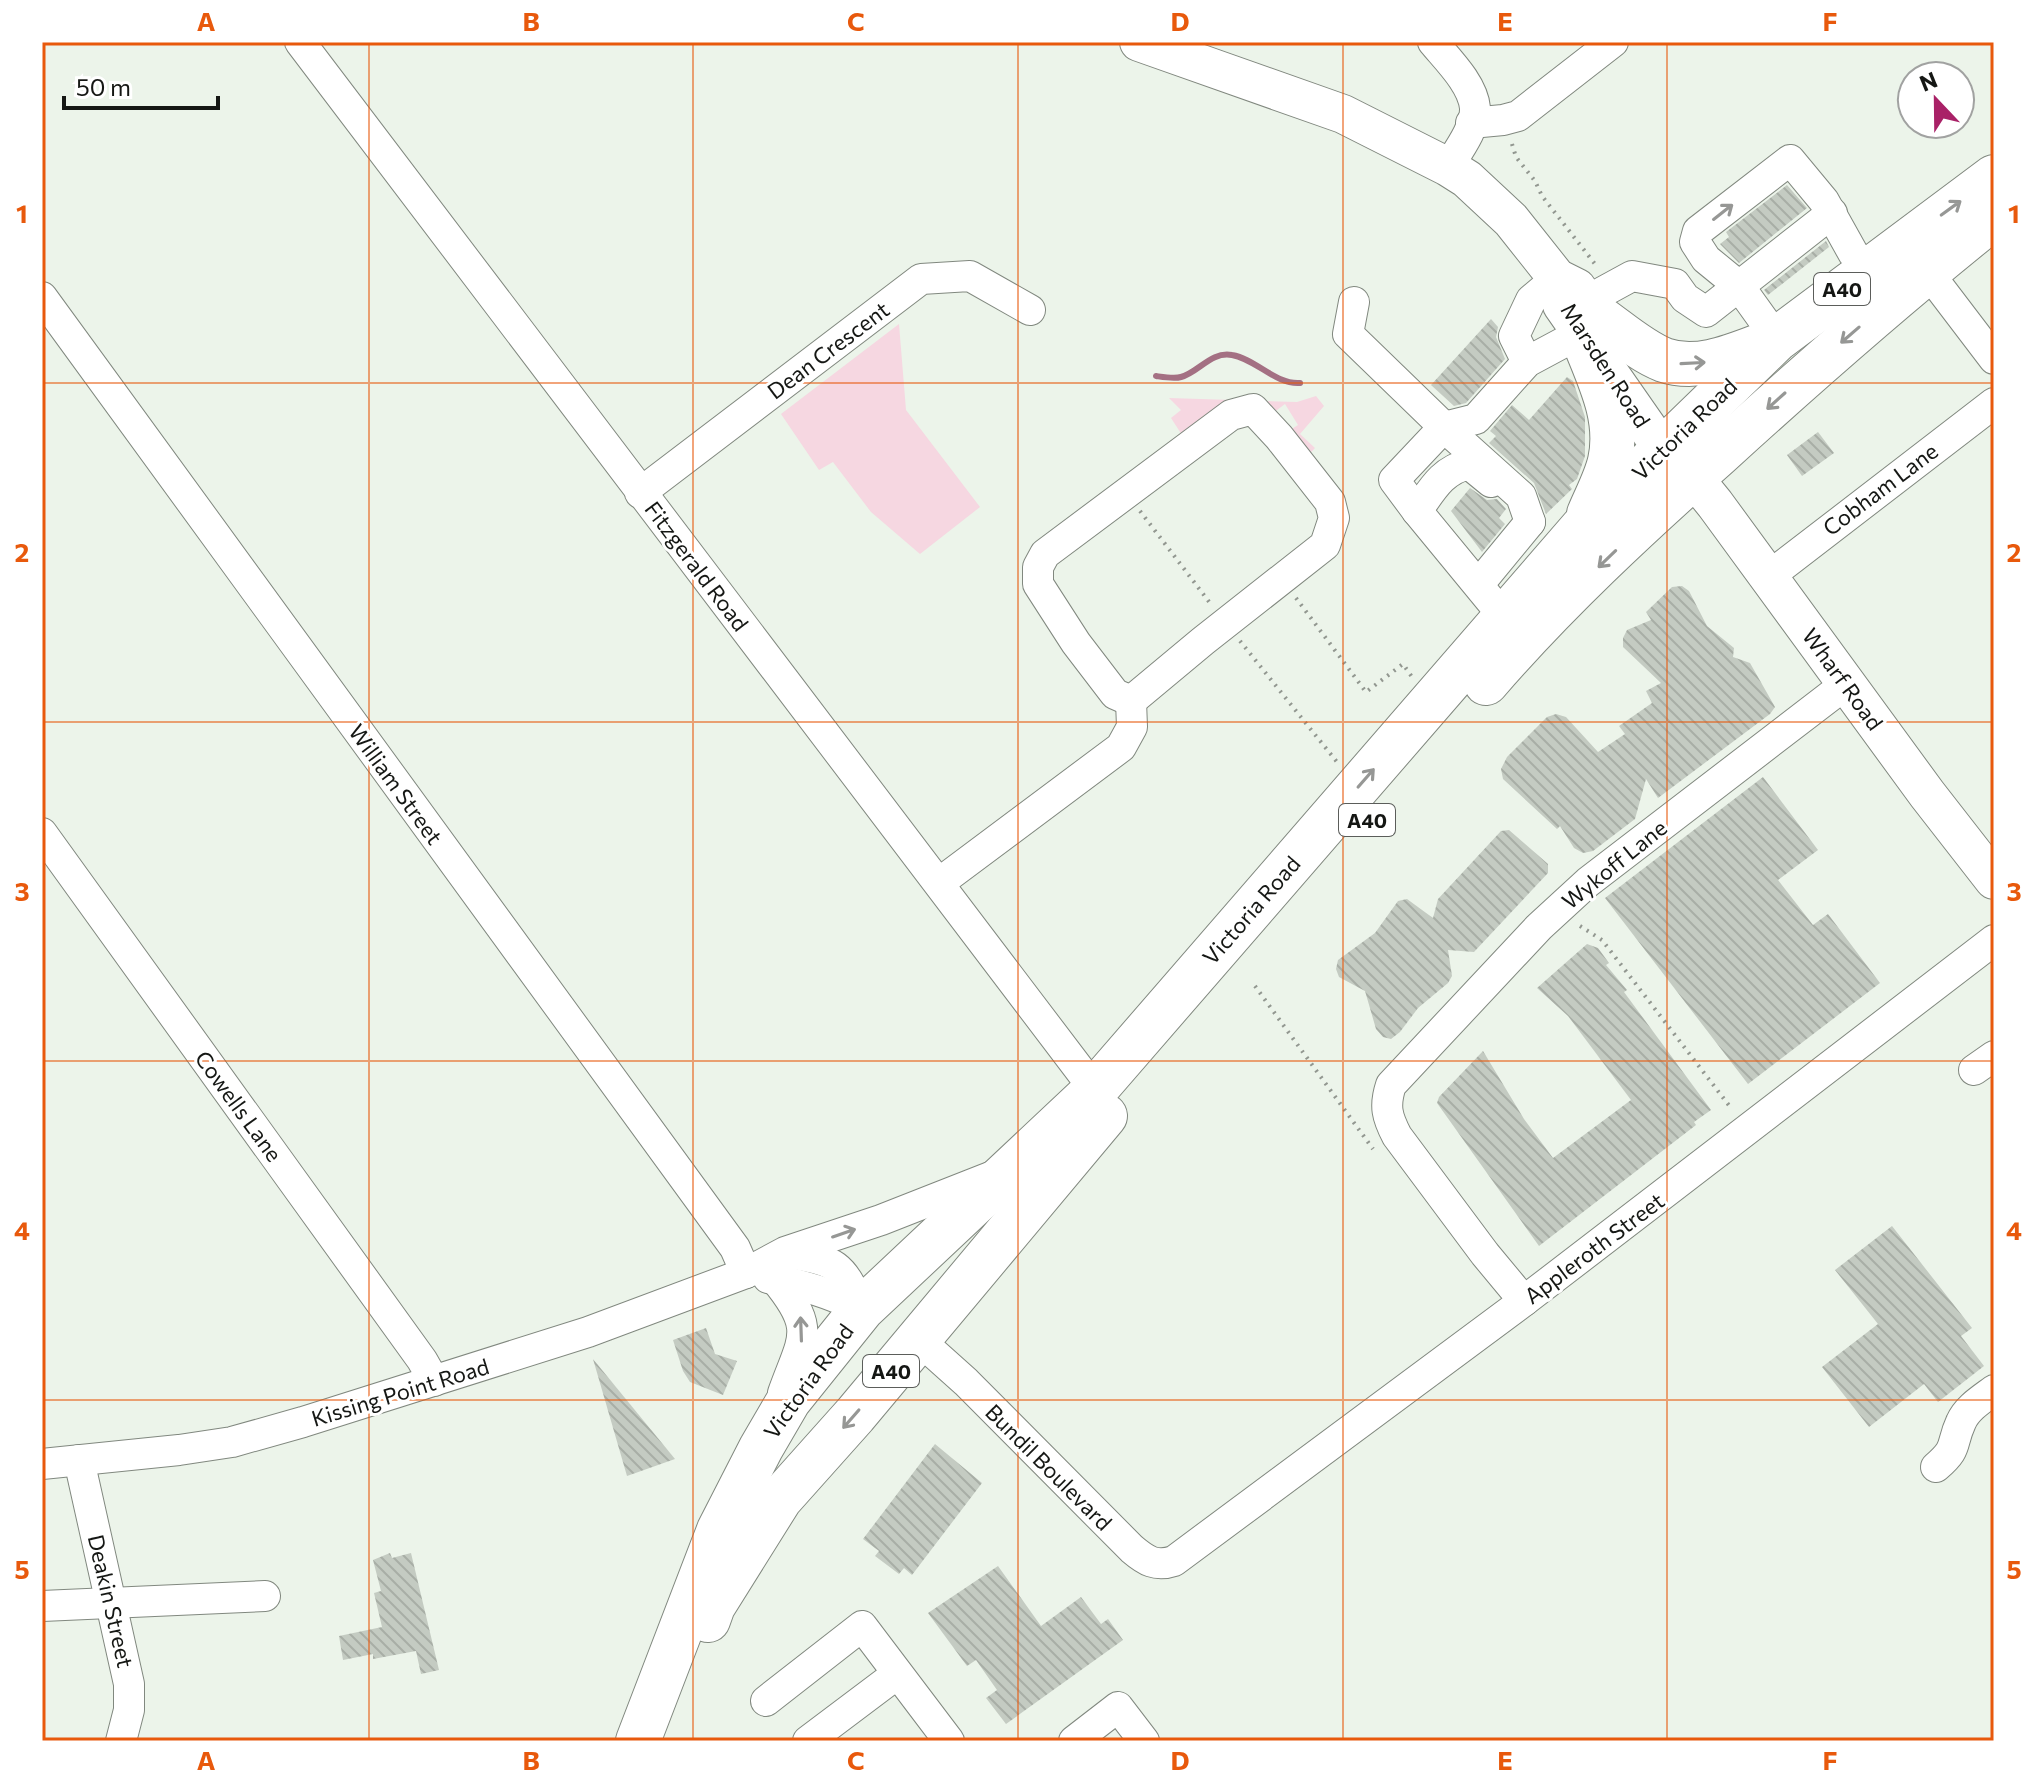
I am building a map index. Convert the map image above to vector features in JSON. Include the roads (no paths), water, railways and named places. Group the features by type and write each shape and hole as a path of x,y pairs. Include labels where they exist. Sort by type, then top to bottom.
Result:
{"highway":[{"name":"Victoria Road","path":"660,1741 713,1606 780,1499 1080,1144 1493,675 1577,588 1678,453 1777,339 1994,177"},
{"name":"Victoria Road","path":"638,1741 719,1530 770,1429 809,1374 862,1309 903,1267 1095,1090 1572,540 1678,453 1816,364 1994,217"},
{"path":"1595,310 1653,354 1678,363 1717,360 1777,339"},
{"path":"1572,540 1610,464 1614,439 1595,310"},
{"path":"713,1606 743,1536 859,1347 864,1325 862,1309 910,1293 968,1247 1080,1144"}],"main road":[{"name":"Marsden Road","path":"1139,42 1343,114 1467,179 1511,220 1557,278 1562,305 1595,310 1678,453"},
{"name":"Wharf Road","path":"1678,453 1994,880"}],"street":[{"name":"Fitzgerald Road","path":"300,42 1095,1090"},
{"path":"1433,42 1469,91 1475,110 1448,167"},
{"path":"1471,123 1518,116 1613,42"},
{"path":"1777,339 1739,286 1706,259 1695,242 1698,231 1790,160 1832,213 1853,253 1867,270"},
{"path":"1520,349 1595,310 1632,276 1675,284 1685,298 1706,312 1832,213"},
{"path":"1927,271 1994,359"},
{"name":"Dean Crescent","path":"640,493 921,279 970,276 1030,310"},
{"path":"1505,618 1394,480 1444,427 1476,419 1520,349 1531,300 1557,278"},
{"name":"William Street","path":"42,297 735,1248 769,1268 798,1308 803,1333 770,1429"},
{"path":"1354,302 1348,334 1521,496 1530,522"},
{"name":"Cobham Lane","path":"1768,577 1994,403"},
{"path":"1253,409 1330,502 1334,518 1325,545 1131,701 1115,694 1076,643 1038,584 1038,567 1045,554 1231,415 1253,409"},
{"path":"1417,511 1443,475 1455,467 1469,464 1518,506 1530,522 1572,540"},
{"path":"1479,584 1530,522"},
{"name":"Wykoff Lane","path":"1524,1301 1485,1254 1388,1120 1385,1103 1391,1085 1539,927 1588,882 1846,684"},
{"path":"939,883 1121,747 1132,727 1131,701"},
{"name":"Cowells Lane","path":"42,833 413,1347 434,1381"},
{"name":"Appleroth Street","path":"1189,1549 1524,1301 1994,940"},
{"name":"Kissing Point Road","path":"42,1464 232,1442 434,1381 588,1332 769,1268 1013,1168"},
{"path":"769,1268 834,1294 862,1309"},
{"name":"Bundil Boulevard","path":"918,1339 966,1382 1145,1560 1164,1564 1174,1561 1189,1549"},
{"path":"1936,1467 1954,1449 1961,1420 1970,1408 1994,1390"},
{"name":"Deakin Street","path":"79,1460 129,1684 129,1710 121,1741"},
{"path":"42,1606 265,1596"},
{"path":"766,1701 862,1626 949,1741"},
{"path":"808,1741 897,1674"},
{"path":"1074,1741 1118,1707 1144,1741"}],"waterway":[{"path":"1156,376 1181,377 1211,359 1232,355 1283,380 1300,383"}]}
